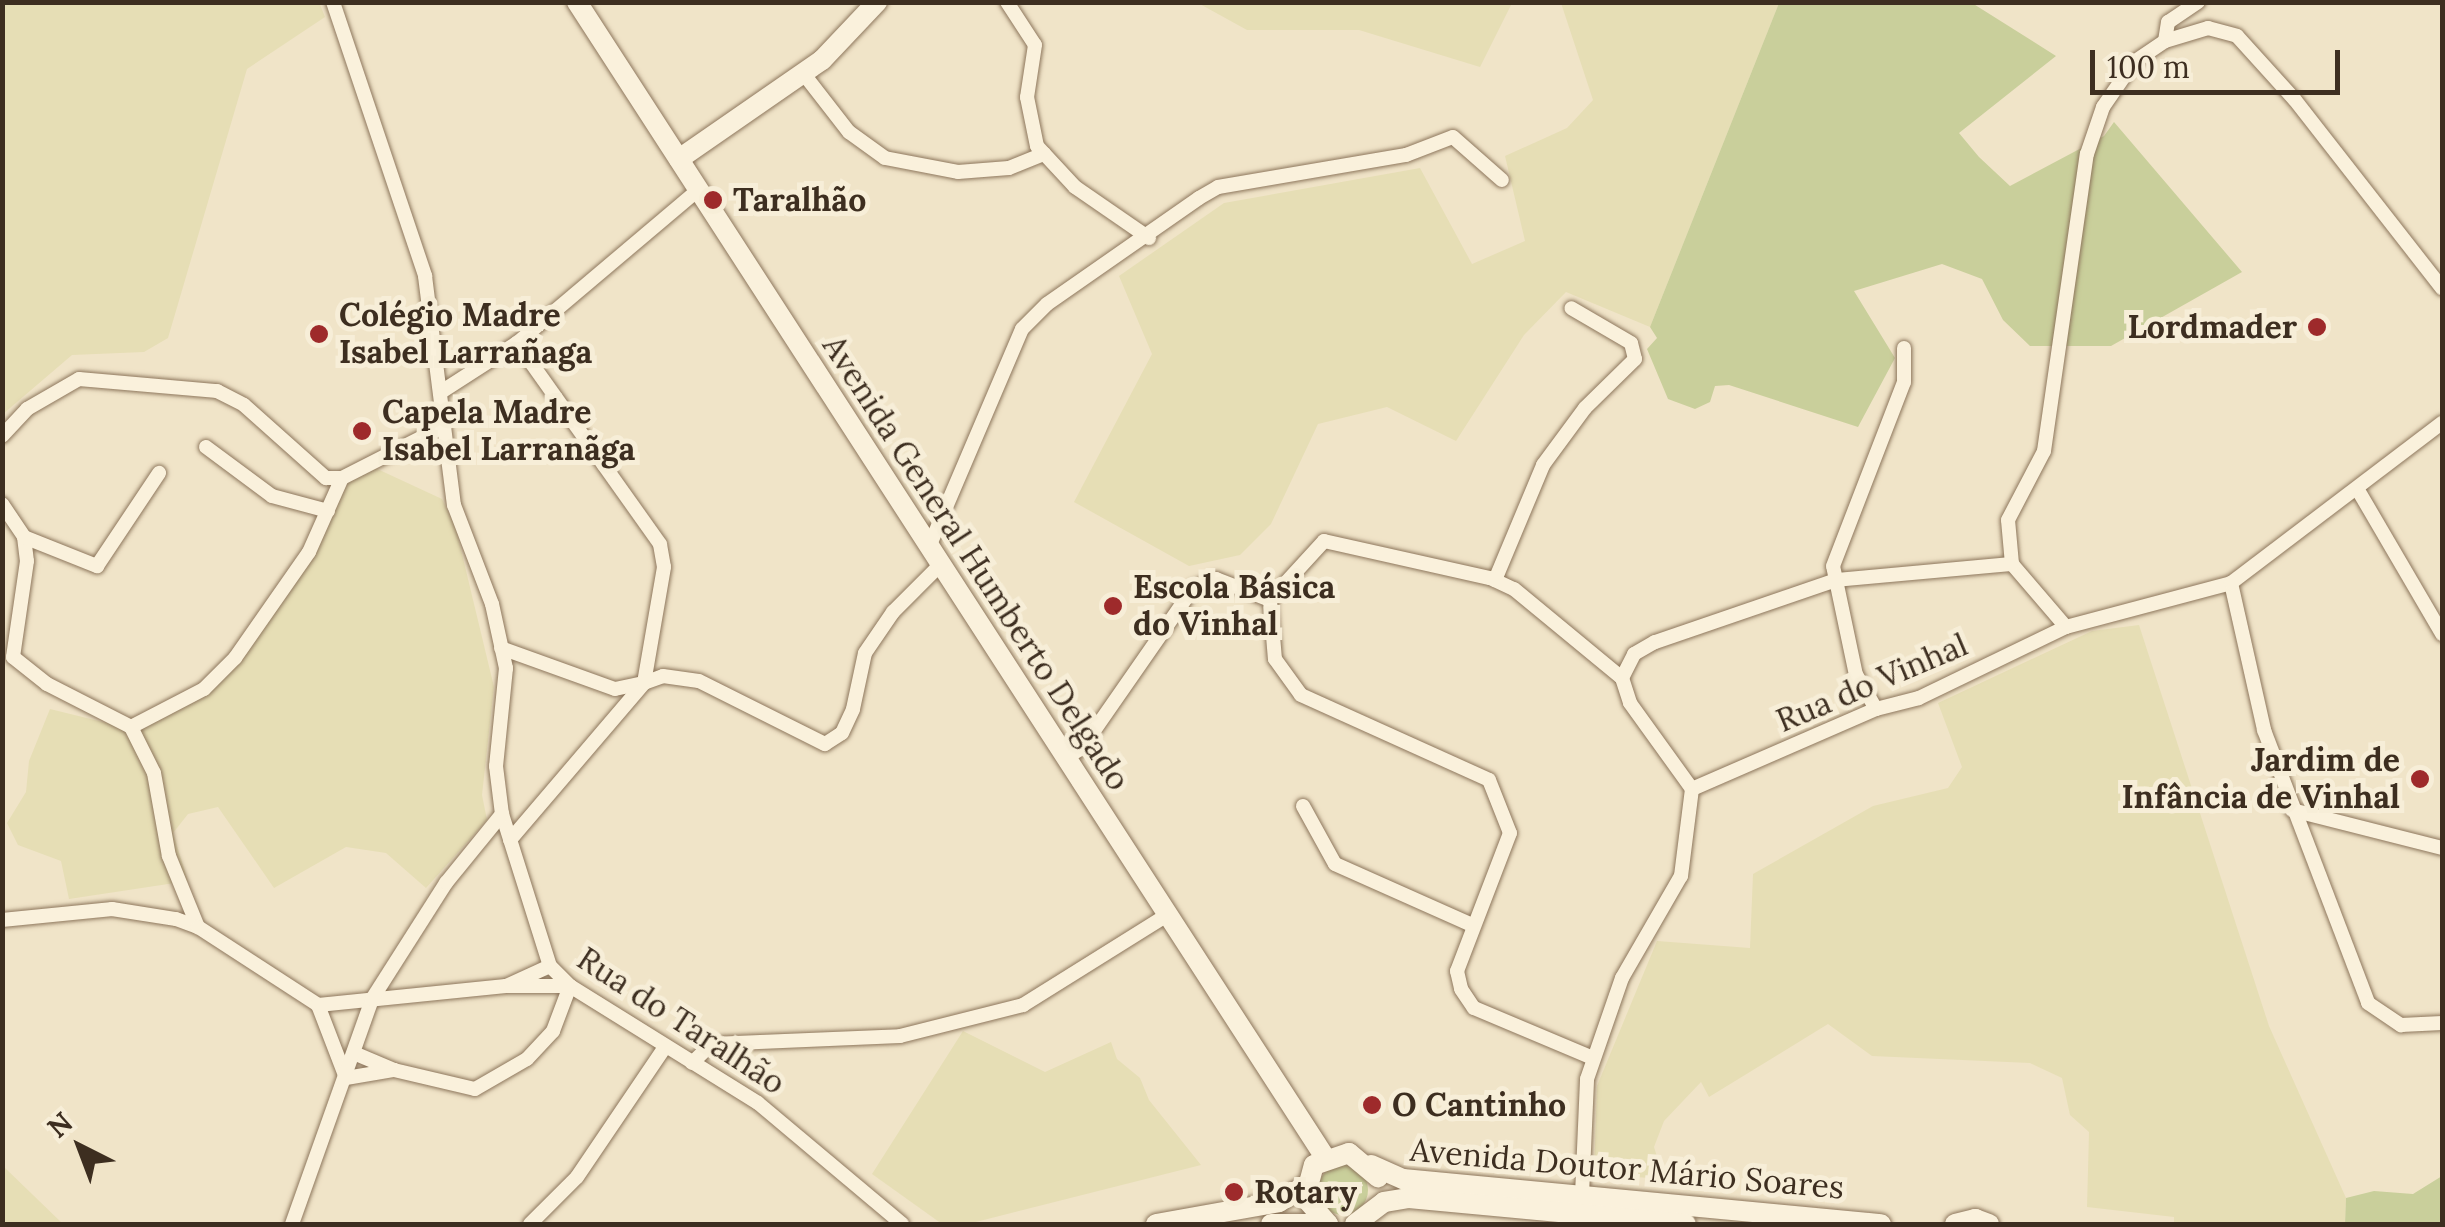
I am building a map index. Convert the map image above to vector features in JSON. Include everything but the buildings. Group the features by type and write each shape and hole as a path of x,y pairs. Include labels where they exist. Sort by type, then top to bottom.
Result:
{"street":[{"name":"Rua do Taralhão","path":"333,2 425,276 454,505 506,668 496,766 502,814 522,893 550,966 570,986 801,1135 902,1224"},
{"name":"Avenida General Humberto Delgado","path":"577,2 1324,1156"},
{"path":"679,159 803,73 877,2"},
{"path":"1007,2 1035,45 1027,97 1044,154 1075,187 1149,238"},
{"path":"2164,40 2168,22 2198,2"},
{"path":"2066,627 2012,564 2008,520 2044,451 2087,154 2104,107 2134,62 2164,40 2208,28 2237,36 2296,100 2442,288"},
{"path":"803,73 850,132 885,158 958,172 1009,168 1044,154"},
{"path":"501,648 615,689 663,676 699,681 824,744 842,732 853,709 865,654 935,556 1022,329 1047,304 1149,238 1218,186 1406,155 1453,137 1502,180"},
{"path":"441,392 516,343 698,190"},
{"path":"1495,580 1544,465 1585,408 1635,359 1631,342 1570,308"},
{"path":"510,840 644,683 664,568 660,544 516,343"},
{"path":"1876,709 1856,675 1836,580 1839,540 1904,382 1904,348"},
{"path":"2,436 37,401 78,379 162,381 218,390 244,405 317,473 342,478 442,427"},
{"name":"Rua do Vinhal","path":"1692,789 1876,709 1919,698 2066,627 2232,583 2442,423"},
{"path":"206,448 272,496 328,511"},
{"path":"24,537 97,566 159,473"},
{"path":"131,727 204,689 227,666 309,552 342,478"},
{"path":"2358,490 2442,634"},
{"path":"2,504 24,537 28,561 8,662 131,727 154,774 169,856 198,926"},
{"path":"1583,1211 1584,1103 1593,1058 1622,978 1682,876 1692,789 1630,703 1622,678 1590,647 1495,580 1324,542 1270,600 1275,660 1301,695 1488,780 1510,833 1457,971 1474,1008 1593,1058"},
{"path":"1622,678 1634,654 1655,642 1836,580 2012,564"},
{"path":"1067,757 1082,748 1193,588 1216,579 1270,600"},
{"path":"2232,583 2264,730 2368,1003 2401,1025 2442,1023"},
{"path":"1303,806 1335,864 1472,925"},
{"path":"2292,810 2442,848"},
{"path":"292,1224 372,999 446,882 502,814"},
{"path":"2,920 112,909 198,926 318,1005 346,1078"},
{"path":"692,1063 712,1044 900,1036 1023,1005 1167,915"},
{"path":"506,986 550,966"},
{"path":"318,1005 506,986 570,986 553,1031 527,1058 480,1087 449,1088 354,1054"},
{"path":"530,1224 577,1177 665,1046"},
{"path":"346,1078 394,1070"},
{"name":"Avenida Doutor Mário Soares","path":"1324,1156 1349,1152 1402,1179 1583,1211 1686,1224"},
{"path":"1156,1224 1279,1202 1305,1186 1324,1156"},
{"path":"1364,1220 1380,1190 1370,1165"},
{"path":"1305,1186 1310,1209 1328,1224"},
{"name":"Avenida Doutor Mário Soares","path":"1364,1220 1408,1198 1583,1211 1880,1224"},
{"path":"1956,1224 1976,1219 1990,1224"},
{"path":"1271,1224 1328,1224"}],"shaded area":[{"path":"3,2 319,2 325,17 247,69 168,338 144,352 72,355 3,414"},
{"path":"1198,3 1512,3 1480,67 1359,30 1247,30"},
{"path":"1561,3 1779,3 1650,327 1566,292 1524,335 1456,441 1387,407 1318,424 1271,524 1240,555 1189,566 1074,502 1152,354 1119,276 1224,203 1420,168 1472,264 1525,241 1505,156 1567,128 1593,100"},
{"path":"373,467 442,499 455,525 494,687 482,795 487,820 426,888 386,853 346,847 274,888 218,807 188,814 173,833 188,881 69,899 61,861 18,845 7,823 26,792 29,761 50,709 111,724 166,717 227,674 351,474"},
{"path":"2139,625 2269,1026 2346,1198 2345,1224 2174,1224 2174,1217 2087,1207 2089,1132 2070,1115 2062,1078 2030,1063 1872,1056 1828,1024 1709,1097 1701,1082 1664,1121 1654,1147 1664,1179 1594,1174 1597,1086 1657,941 1750,948 1753,874 1873,806 1948,788 1962,767 1938,703 2092,631"},
{"path":"963,1031 1045,1072 1111,1042 1117,1059 1140,1078 1149,1100 1201,1165 968,1224 942,1224 872,1174"},
{"path":"3,1166 63,1224 3,1224"}],"green space":[{"path":"1779,3 1972,3 2056,56 1959,133 1979,157 2010,186 2104,136 2114,122 2242,272 2111,346 2030,346 2003,320 1982,279 1942,264 1854,291 1895,358 1858,427 1729,385 1715,386 1710,402 1695,409 1668,399 1647,349 1657,338 1650,327"},
{"path":"1343,1165 1361,1172 1368,1190 1361,1208 1343,1215 1325,1208 1318,1190 1325,1172"},
{"path":"2442,1176 2442,1224 2345,1224 2346,1198 2374,1191 2413,1194"}],"place":[{"name":"Taralhão","path":"713,200"},
{"name":"Lordmader","path":"2317,327"},
{"name":"Colégio Madre Isabel Larrañaga","path":"319,334"},
{"name":"Capela Madre Isabel Larranãga","path":"362,431"},
{"name":"Escola Básica do Vinhal","path":"1113,606"},
{"name":"Jardim de Infância de Vinhal","path":"2420,779"},
{"name":"O Cantinho","path":"1372,1105"},
{"name":"Rotary","path":"1234,1192"}]}
